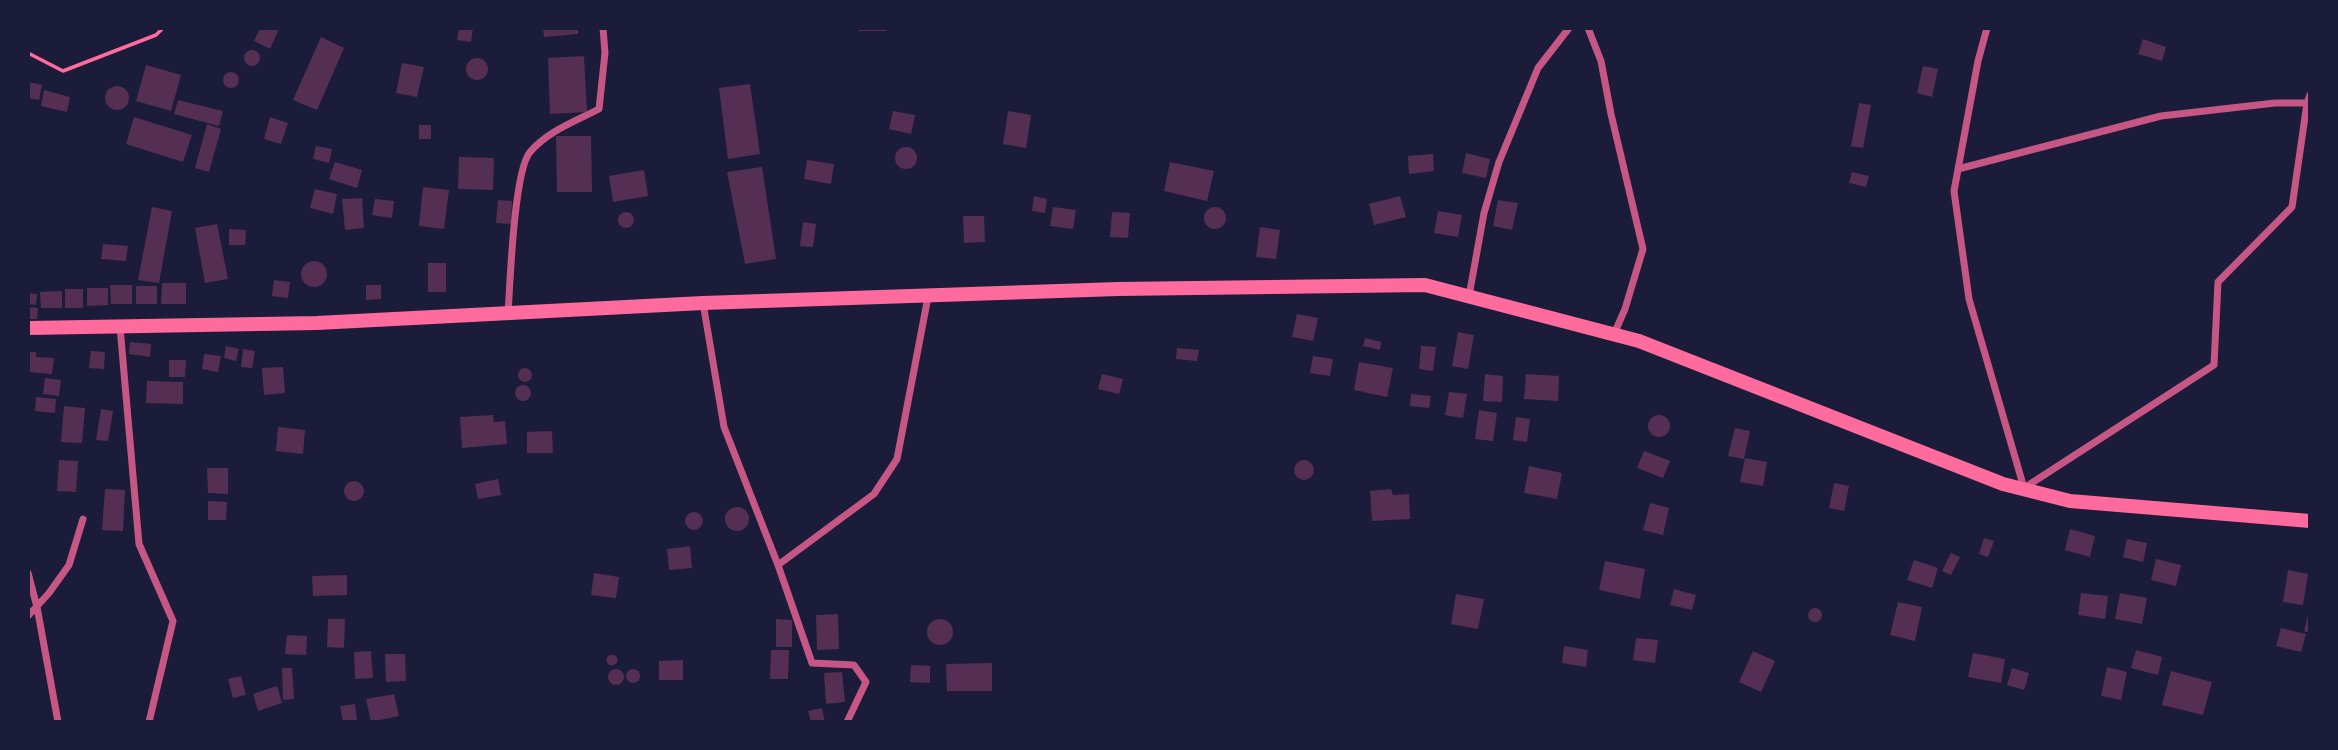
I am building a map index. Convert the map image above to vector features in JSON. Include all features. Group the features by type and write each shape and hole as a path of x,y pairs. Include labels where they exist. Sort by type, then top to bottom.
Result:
{"main road":[{"path":"28,328 317,323 703,303 1118,289 1425,285 1639,341 2003,484 2070,501 2310,521"}],"street":[{"path":"508,314 517,202 527,155 547,135 599,110 605,53 603,28"},
{"path":"1469,296 1484,213 1499,162 1538,68 1569,28"},
{"path":"1588,28 1601,61 1643,249 1615,334"},
{"path":"1958,169 2161,116 2309,100 2292,207 2218,282 2214,365 2024,488 1969,299 1954,191 1958,169 1978,61 1987,28"},
{"path":"778,565 874,494 897,459 928,296"},
{"path":"703,303 724,427 778,565 812,663 854,665 866,682 847,722"},
{"path":"120,327 139,544 173,621 149,722"},
{"path":"28,616 69,565 83,519"},
{"path":"28,573 37,607 58,722"}],"path":[{"path":"28,53 63,71 156,35 163,28"}],"building":[{"path":"260,28 279,29 270,49 254,41"},
{"path":"459,28 473,28 471,42 457,40"},
{"path":"543,28 578,28 578,34 544,37"},
{"path":"859,28 886,28 886,31 859,31"},
{"path":"321,37 344,48 317,110 293,100"},
{"path":"2143,39 2166,47 2162,61 2138,54"},
{"path":"249,50 255,50 260,58 258,64 249,66 244,61 244,55"},
{"path":"584,56 587,112 550,114 548,58"},
{"path":"477,58 485,61 488,69 485,77 477,80 469,77 466,69 469,61"},
{"path":"402,63 424,67 417,97 396,93"},
{"path":"146,65 181,75 171,111 136,101"},
{"path":"1923,66 1938,69 1932,97 1917,93"},
{"path":"231,72 237,74 237,86 231,88 225,86 223,80 225,74"},
{"path":"28,82 42,85 39,100 28,98"},
{"path":"750,84 760,154 728,159 719,88"},
{"path":"117,86 126,89 129,98 126,107 117,110 108,107 105,98 108,89"},
{"path":"44,90 70,97 67,112 41,106"},
{"path":"178,100 223,111 219,126 174,114"},
{"path":"1859,103 1871,105 1863,148 1851,146"},
{"path":"893,111 915,115 911,134 889,129"},
{"path":"1008,111 1031,115 1026,148 1003,144"},
{"path":"134,117 192,135 183,162 126,144"},
{"path":"270,117 288,123 281,144 264,139"},
{"path":"207,124 221,129 209,172 195,168"},
{"path":"419,125 431,125 431,139 419,139"},
{"path":"556,136 591,136 592,192 557,192"},
{"path":"316,146 332,149 329,163 313,159"},
{"path":"906,147 914,150 917,158 914,166 906,169 898,166 895,158 898,150"},
{"path":"1466,153 1490,159 1486,178 1462,173"},
{"path":"1433,154 1434,171 1409,174 1408,156"},
{"path":"459,157 494,158 493,190 458,189"},
{"path":"807,160 834,164 831,184 804,179"},
{"path":"335,162 362,170 357,188 329,179"},
{"path":"1170,162 1214,171 1207,201 1164,191"},
{"path":"762,167 776,259 745,264 727,172"},
{"path":"644,170 648,196 613,202 609,176"},
{"path":"1852,172 1869,176 1866,187 1849,183"},
{"path":"423,187 449,190 444,229 419,226"},
{"path":"315,189 337,194 333,214 310,208"},
{"path":"1034,196 1047,199 1045,213 1032,211"},
{"path":"1400,196 1406,217 1374,225 1369,204"},
{"path":"362,198 364,228 345,230 342,199"},
{"path":"375,199 394,201 392,218 372,215"},
{"path":"498,200 512,201 511,224 496,223"},
{"path":"1498,200 1518,203 1512,230 1493,226"},
{"path":"152,207 172,211 159,283 138,280"},
{"path":"1053,207 1076,210 1073,229 1050,226"},
{"path":"1215,207 1223,210 1226,218 1223,226 1215,229 1207,226 1204,218 1207,210"},
{"path":"1438,211 1462,215 1458,237 1434,233"},
{"path":"626,212 632,214 632,226 626,228 620,226 618,220 620,214"},
{"path":"1112,212 1130,213 1128,238 1110,237"},
{"path":"963,216 984,216 985,242 964,243"},
{"path":"803,222 816,224 813,247 800,246"},
{"path":"217,224 228,279 205,283 195,228"},
{"path":"1260,227 1280,230 1276,259 1256,257"},
{"path":"229,229 246,230 245,245 229,245"},
{"path":"103,244 128,246 126,261 101,259"},
{"path":"314,261 323,265 327,274 323,283 314,287 305,283 301,274 305,265"},
{"path":"428,263 446,263 446,292 428,292"},
{"path":"274,280 290,282 288,298 272,296"},
{"path":"162,283 186,283 186,304 161,304"},
{"path":"110,285 132,285 132,304 111,304"},
{"path":"366,285 381,285 381,299 366,300"},
{"path":"136,286 157,286 157,304 136,304"},
{"path":"87,288 108,288 108,305 87,306"},
{"path":"65,289 83,289 83,308 65,308"},
{"path":"62,291 62,308 41,308 40,292"},
{"path":"28,293 37,294 36,305 28,304"},
{"path":"28,307 38,308 37,319 28,319"},
{"path":"1297,314 1318,318 1313,341 1292,337"},
{"path":"1458,332 1474,335 1468,369 1452,366"},
{"path":"1365,338 1381,342 1380,350 1363,346"},
{"path":"130,342 151,344 150,357 129,354"},
{"path":"226,346 239,349 236,361 224,358"},
{"path":"1421,346 1436,347 1433,371 1419,369"},
{"path":"1177,348 1199,350 1197,361 1176,359"},
{"path":"243,349 255,351 252,368 241,367"},
{"path":"91,351 105,352 104,369 89,368"},
{"path":"28,352 36,352 36,357 54,358 52,374 28,372"},
{"path":"204,354 221,356 218,372 202,369"},
{"path":"1313,356 1333,359 1330,376 1310,373"},
{"path":"169,360 186,360 185,377 169,377"},
{"path":"1359,362 1393,368 1387,397 1354,390"},
{"path":"283,367 285,393 264,395 262,368"},
{"path":"522,368 528,368 532,375 528,382 522,382 518,378 518,372"},
{"path":"1102,374 1123,379 1119,394 1098,389"},
{"path":"1485,374 1503,376 1502,402 1483,401"},
{"path":"1526,374 1559,376 1558,401 1524,399"},
{"path":"45,378 61,380 59,396 43,394"},
{"path":"147,381 183,382 183,404 146,403"},
{"path":"523,385 529,387 529,399 523,401 517,399 515,393 517,387"},
{"path":"1449,392 1467,394 1463,418 1445,415"},
{"path":"1411,394 1431,396 1429,408 1410,406"},
{"path":"36,397 56,399 55,413 35,411"},
{"path":"64,406 85,408 82,443 61,442"},
{"path":"101,409 113,411 108,441 96,440"},
{"path":"1479,410 1497,413 1493,441 1475,439"},
{"path":"493,415 494,422 505,421 507,444 462,448 460,417"},
{"path":"1659,415 1667,418 1670,426 1667,434 1659,437 1651,434 1648,426 1651,418"},
{"path":"1516,417 1530,419 1527,442 1513,440"},
{"path":"278,427 305,430 303,454 276,451"},
{"path":"1735,428 1750,431 1744,459 1728,456"},
{"path":"552,431 553,453 527,453 527,432"},
{"path":"1644,451 1670,461 1663,478 1637,468"},
{"path":"1745,458 1767,462 1763,486 1740,482"},
{"path":"59,460 78,461 76,492 57,491"},
{"path":"1300,460 1308,460 1314,470 1308,480 1300,480 1294,474 1294,466"},
{"path":"1529,466 1562,473 1557,499 1524,493"},
{"path":"207,468 228,468 228,494 208,493"},
{"path":"498,479 501,495 478,499 475,484"},
{"path":"354,481 361,484 364,491 361,498 354,501 347,498 344,491 347,484"},
{"path":"1834,483 1849,486 1844,511 1829,508"},
{"path":"105,489 125,490 123,531 102,530"},
{"path":"1391,489 1393,495 1409,494 1410,519 1372,521 1370,491"},
{"path":"208,501 227,502 226,520 208,520"},
{"path":"1650,503 1669,508 1663,535 1643,530"},
{"path":"737,507 748,514 749,519 742,530 737,531 726,524 725,519 732,508"},
{"path":"694,512 700,515 703,521 700,527 694,530 688,527 685,521 688,515"},
{"path":"2070,529 2095,536 2090,557 2065,550"},
{"path":"1984,538 1994,541 1988,557 1979,554"},
{"path":"2127,539 2147,543 2143,562 2123,557"},
{"path":"690,546 692,568 669,570 667,549"},
{"path":"1951,553 1960,557 1951,575 1942,571"},
{"path":"2156,559 2181,565 2176,586 2151,580"},
{"path":"1914,560 1938,568 1932,588 1907,580"},
{"path":"1605,561 1645,569 1640,599 1599,590"},
{"path":"2288,570 2308,574 2303,605 2283,602"},
{"path":"594,573 619,577 616,598 591,595"},
{"path":"347,575 347,595 313,596 312,576"},
{"path":"1674,589 1696,595 1692,610 1670,605"},
{"path":"2081,593 2108,596 2105,619 2078,615"},
{"path":"2120,593 2147,598 2142,624 2115,619"},
{"path":"1456,594 1484,599 1478,629 1451,624"},
{"path":"1898,602 1922,607 1915,641 1890,635"},
{"path":"1812,608 1818,608 1822,615 1818,622 1812,622 1808,618 1808,612"},
{"path":"2310,611 2310,633 2304,631"},
{"path":"838,614 839,649 817,650 816,615"},
{"path":"328,619 345,619 344,648 327,647"},
{"path":"776,619 792,620 792,647 776,647"},
{"path":"940,619 949,623 953,632 949,641 940,645 931,641 927,632 931,623"},
{"path":"2281,628 2306,634 2301,652 2276,646"},
{"path":"287,635 307,636 306,655 285,654"},
{"path":"1636,638 1658,640 1655,663 1633,660"},
{"path":"1564,646 1588,650 1586,667 1562,663"},
{"path":"771,650 789,650 788,679 770,679"},
{"path":"2136,650 2162,657 2158,675 2131,668"},
{"path":"371,651 373,678 355,679 354,652"},
{"path":"1753,651 1775,661 1761,692 1739,682"},
{"path":"1973,653 2005,659 2001,683 1968,677"},
{"path":"385,654 405,654 406,681 386,682"},
{"path":"612,655 616,656 616,664 612,665 608,664 607,660 608,656"},
{"path":"683,660 683,680 659,680 659,661"},
{"path":"992,663 992,691 947,691 946,664"},
{"path":"911,665 930,666 930,683 910,682"},
{"path":"2107,667 2127,672 2121,700 2101,696"},
{"path":"282,668 292,668 294,699 283,700"},
{"path":"2012,668 2029,673 2024,690 2007,685"},
{"path":"613,669 619,669 624,677 622,683 613,685 608,680 608,674"},
{"path":"633,669 638,671 638,681 633,683 628,681 626,676 628,671"},
{"path":"2171,671 2212,682 2203,715 2162,705"},
{"path":"842,672 845,702 826,704 824,673"},
{"path":"241,676 246,695 233,698 228,679"},
{"path":"277,686 282,703 258,711 253,694"},
{"path":"394,694 399,716 371,722 366,699"},
{"path":"355,704 357,721 343,722 340,706"},
{"path":"822,708 825,722 811,722 808,711"}]}
